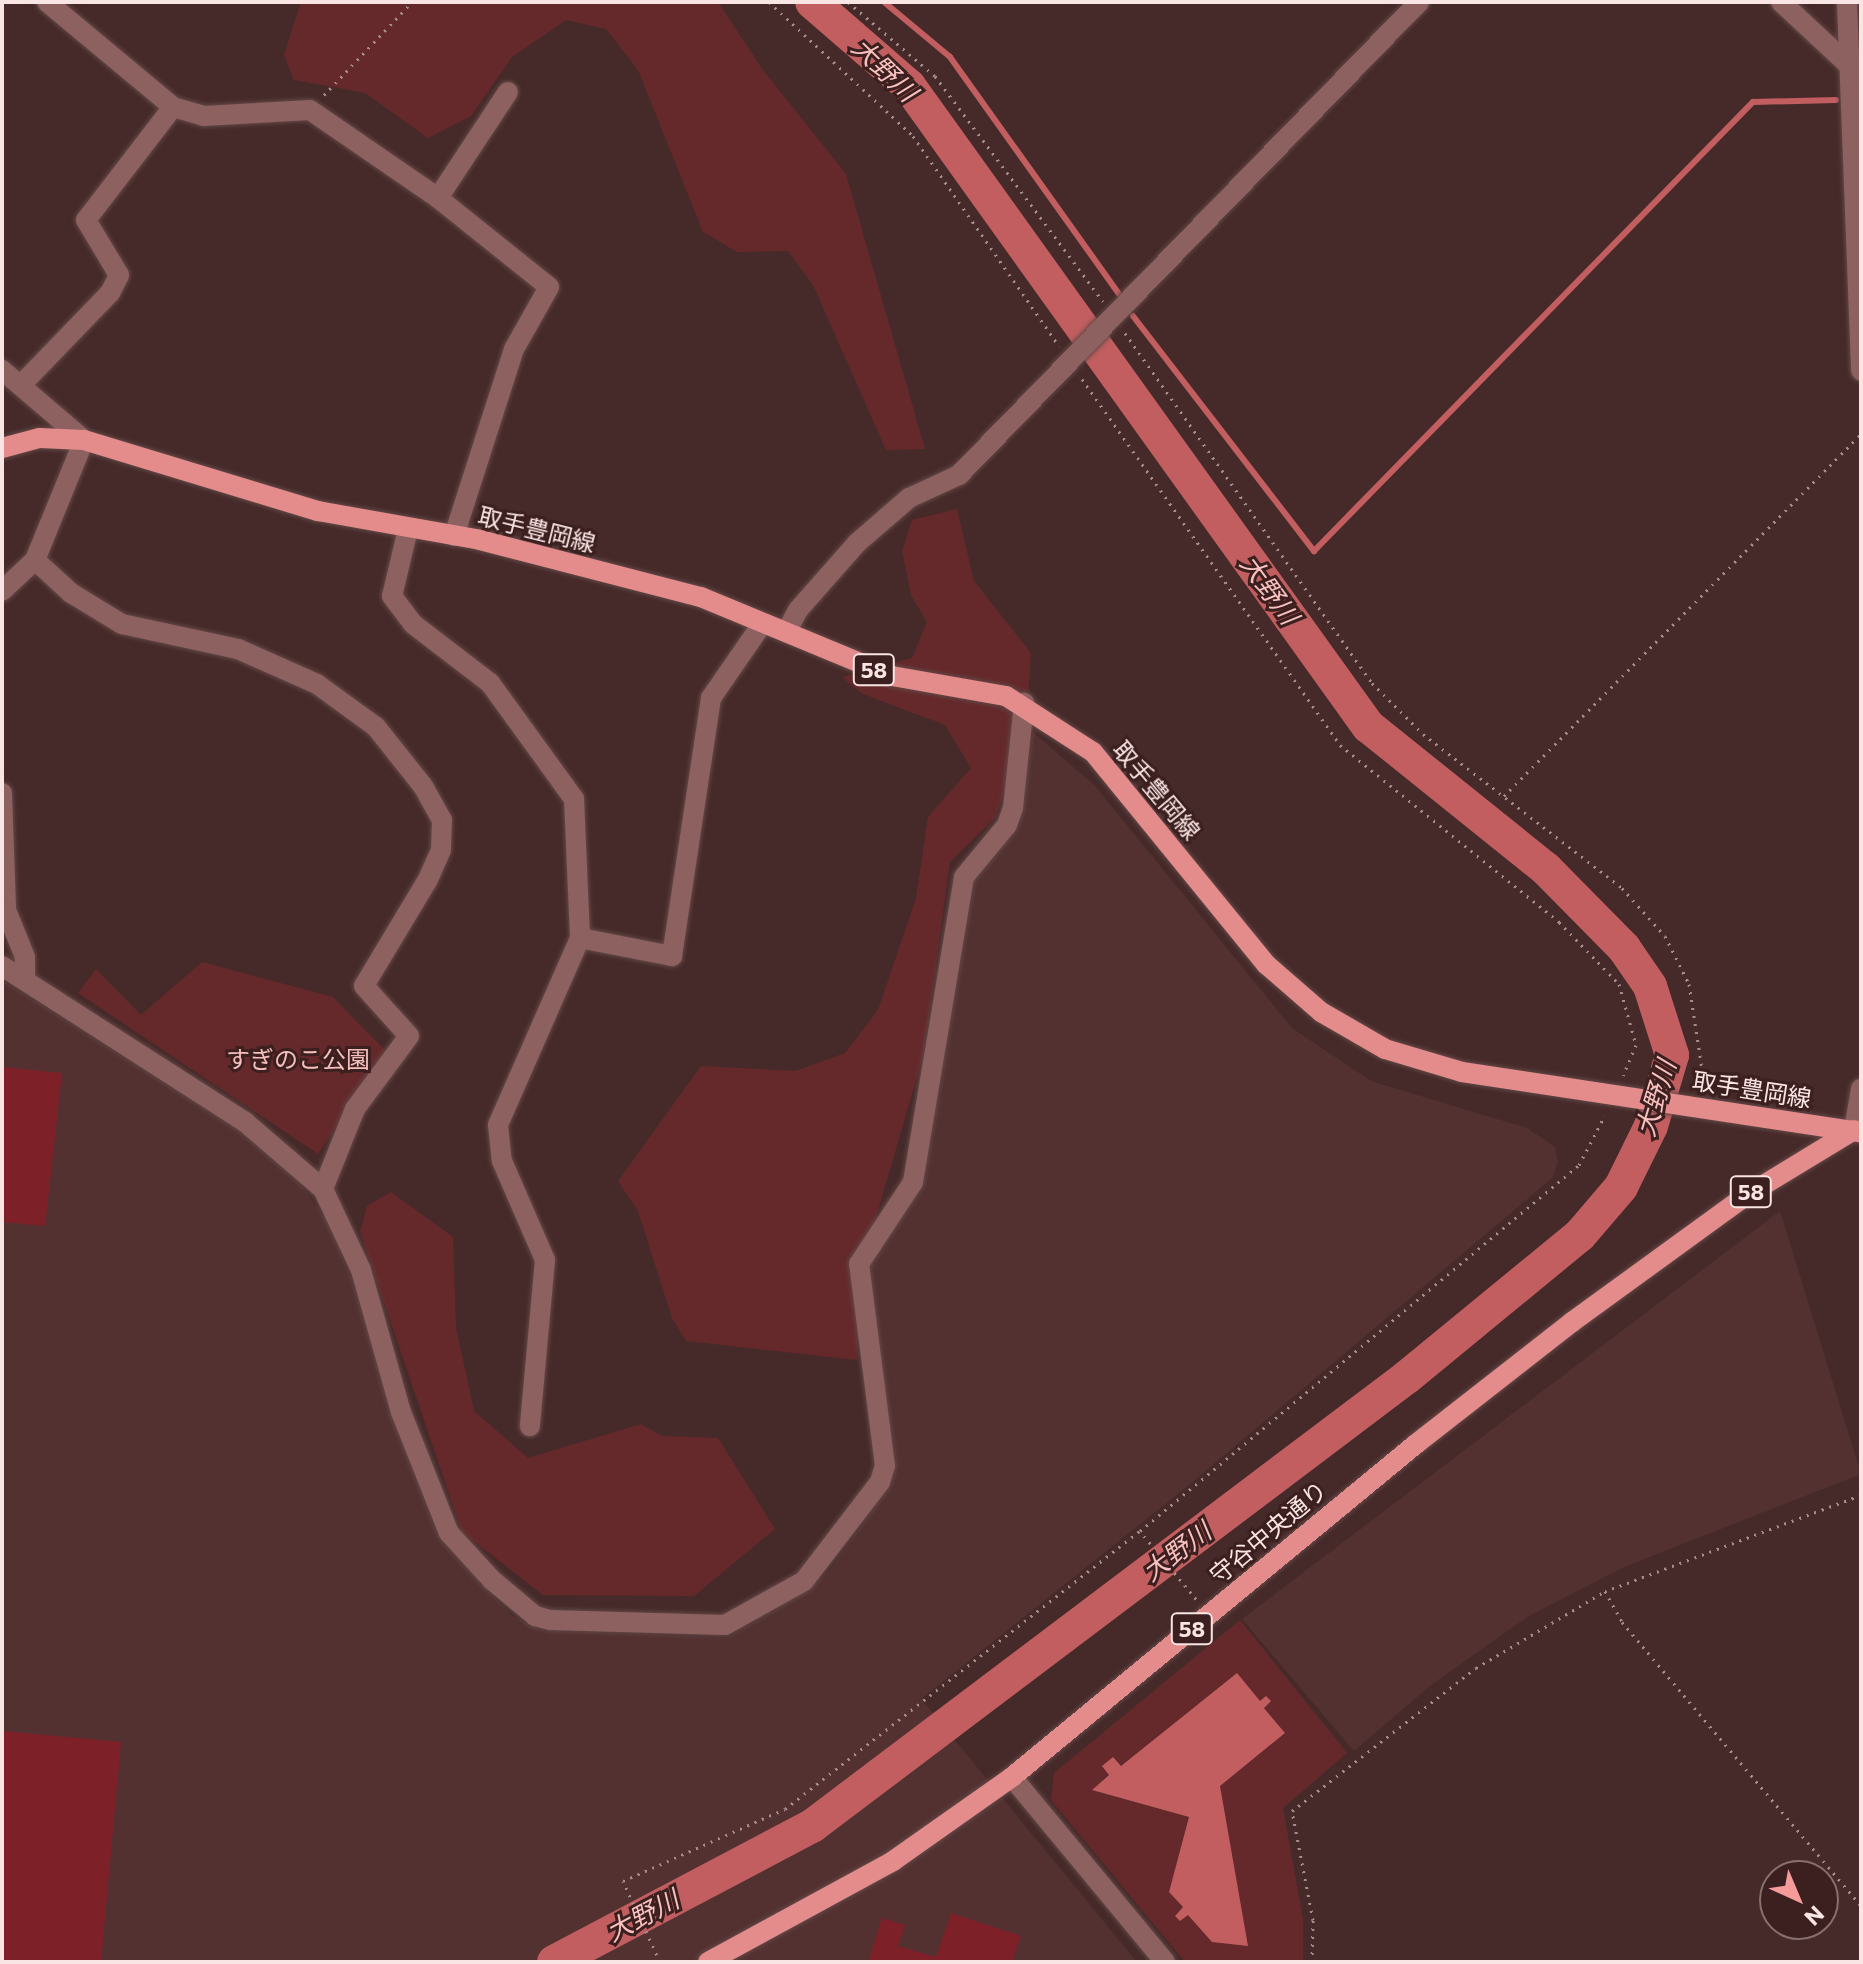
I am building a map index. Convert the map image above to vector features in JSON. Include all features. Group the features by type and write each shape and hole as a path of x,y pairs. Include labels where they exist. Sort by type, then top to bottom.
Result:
{"main road":[{"name":"取手豊岡線","path":"2,448 40,438 84,440 318,511 454,536 701,597 786,632 826,653 892,676 1024,703 1093,752 1267,965 1321,1012 1385,1049 1462,1072 1857,1131"},
{"name":"守谷中央通り","path":"708,1962 893,1861 1012,1777 1572,1322 1747,1195 1857,1131"}],"street":[{"path":"47,2 173,107 204,116 310,110 438,198 549,287 514,349 454,536"},
{"path":"786,632 798,610 857,543 909,498 959,475 1419,2"},
{"path":"1781,2 1852,68"},
{"path":"1847,2 1852,68 1861,371"},
{"path":"438,198 508,92"},
{"path":"22,384 110,293 119,275 86,220 173,107"},
{"path":"2,370 84,440 35,560 2,591"},
{"path":"408,529 392,596 413,624 490,683 574,799 580,938 498,1125 502,1161 545,1260 530,1426"},
{"path":"35,560 71,593 122,624 238,649 317,684 376,727 423,786 442,820 441,850 427,881 364,986 409,1036 355,1109 323,1189"},
{"path":"580,938 672,956 711,698 762,624"},
{"path":"2,966 245,1122 323,1189 361,1270 401,1412 449,1533 521,1605 550,1620 725,1625 804,1581 880,1482 885,1466 859,1264 913,1182 964,877 1007,825 1013,808 1024,703"},
{"path":"2,793 6,910 25,957 25,979"},
{"path":"1857,1131 1861,1089"},
{"path":"1012,1777 1165,1962"}],"path":[{"path":"310,110 412,2"},
{"path":"660,1962 623,1881 785,1809 1140,1531 1579,1165 1623,1095 1636,1045 1619,984 1559,922 1340,745 913,136 769,2"},
{"path":"848,2 935,76 1114,315 1372,683 1423,734 1622,888 1665,936 1689,984 1699,1107"},
{"path":"1503,797 1861,434"},
{"path":"1312,1962 1313,1920 1292,1811 1476,1668 1543,1623 1605,1591 1861,1495"},
{"path":"1140,1531 1209,1615"},
{"path":"1605,1591 1622,1622 1861,1906"}],"shaded area":[{"path":"1033,732 1095,786 1292,1028 1371,1081 1527,1128 1555,1147 1558,1162 1552,1178 1189,1485 921,1699 1137,1962 2,1962 2,980 255,1141 292,1172 327,1221 354,1285 390,1411 439,1539 511,1615 541,1630 727,1638 809,1590 830,1570 892,1482 869,1262 923,1184 975,880 1017,830"},
{"path":"1780,1211 1861,1474 1624,1567 1529,1616 1431,1685 1354,1751 1242,1619"},
{"path":"1237,1673 1260,1701 1266,1696 1271,1701 1264,1708 1285,1733 1220,1786 1248,1946 1212,1942 1188,1915 1180,1921 1175,1916 1183,1907 1169,1892 1189,1817 1092,1790 1109,1775 1102,1766 1113,1757 1121,1766"}],"green space":[{"path":"301,2 718,2 763,70 846,174 925,449 886,450 813,285 788,251 737,252 703,232 638,70 606,29 566,20 512,57 471,116 428,138 365,93 294,80 284,55"},
{"path":"957,509 974,581 1031,653 1026,732 995,818 950,862 924,1053 865,1255 857,1360 686,1341 672,1318 638,1211 618,1181 701,1066 796,1071 845,1053 878,1010 916,898 928,817 971,768 945,725 863,694 842,677 912,658 927,622 911,595 902,551 912,520"},
{"name":"すぎのこ公園","path":"202,962 333,997 386,1051 318,1154 78,993 96,969 141,1015"},
{"path":"391,1192 453,1237 456,1327 474,1411 528,1458 641,1424 662,1436 718,1438 775,1529 694,1596 543,1595 462,1532 360,1232 367,1206"},
{"path":"1240,1620 1347,1753 1283,1808 1303,1919 1303,1962 1185,1962 1051,1800 1054,1773","holes":["1236,1674 1260,1702 1270,1701 1264,1707 1285,1733 1219,1786 1180,1921 1175,1915 1183,1907 1169,1892 1189,1817 1092,1790 1109,1774 1103,1766 1113,1757 1121,1766"]}],"building":[{"path":"2,1067 62,1073 45,1226 2,1222"},
{"path":"2,1731 121,1742 101,1962 2,1962"},
{"path":"951,1913 1021,1936 1012,1962 868,1962 882,1918 905,1925 898,1946 936,1957"}],"waterway":[{"name":"大野川","path":"554,1962 812,1826 1407,1377 1580,1235 1621,1187 1651,1126 1672,1055 1650,986 1624,948 1546,869 1368,726 909,86 812,2"},
{"path":"884,2 950,57 1119,294"},
{"path":"1133,316 1314,551 1753,102 1836,100"}]}
